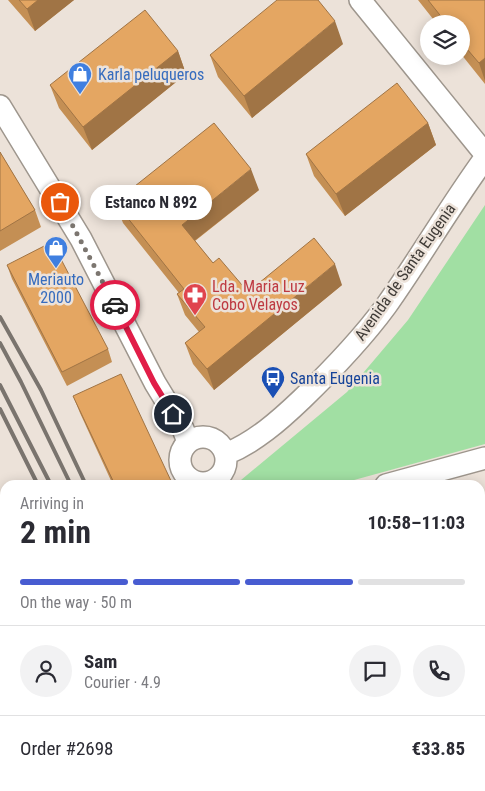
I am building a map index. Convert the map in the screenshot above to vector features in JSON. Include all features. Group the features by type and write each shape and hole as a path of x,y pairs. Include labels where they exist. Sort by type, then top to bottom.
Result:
{"street":[{"path":"360,0 485,156"},
{"path":"378,0 485,135"},
{"path":"0,106 81,240 154,383 183,429 188,442"},
{"name":"Avenida de Santa Eugenia","path":"226,454 259,436 286,414 326,377 355,344 393,296 485,156"},
{"path":"191,480 180,469 179,460 182,449 188,442 202,437 214,439 220,444 226,454 224,472 216,480"},
{"path":"404,480 485,458"}],"green space":[{"path":"485,205 485,444 354,480 241,480 347,392 408,320"}],"building":[{"path":"19,0 38,0 27,9"},
{"path":"277,0 318,0 335,21 244,96 210,55"},
{"path":"428,0 485,0 485,58 479,63 470,52 470,15 440,15"},
{"path":"145,10 178,51 83,127 50,85"},
{"path":"397,83 428,123 336,194 306,154"},
{"path":"214,123 251,169 182,225 213,263 219,258 248,292 314,238 335,264 207,369 185,343 205,327 177,294 184,289 115,202"},
{"path":"0,152 35,210 0,231"},
{"path":"52,242 108,349 62,372 7,265"},
{"path":"121,374 171,480 113,480 73,396"}],"railway":[{"path":"0,317 41,390 84,480"},
{"path":"0,343 69,480"},
{"path":"0,385 48,480"},
{"path":"0,409 36,480"}],"way so far":[{"path":"60,202 115,305"}],"place":[{"name":"Karla peluqueros","path":"80,95"},
{"name":"Estanco N 892","path":"60,202"},
{"name":"Meriauto 2000","path":"56,269"},
{"name":"Lda. Maria Luz Cobo Velayos","path":"195,316"},
{"name":"Santa Eugenia","path":"273,399"}],"route":[{"path":"115,305 154,383 173,414"}]}
